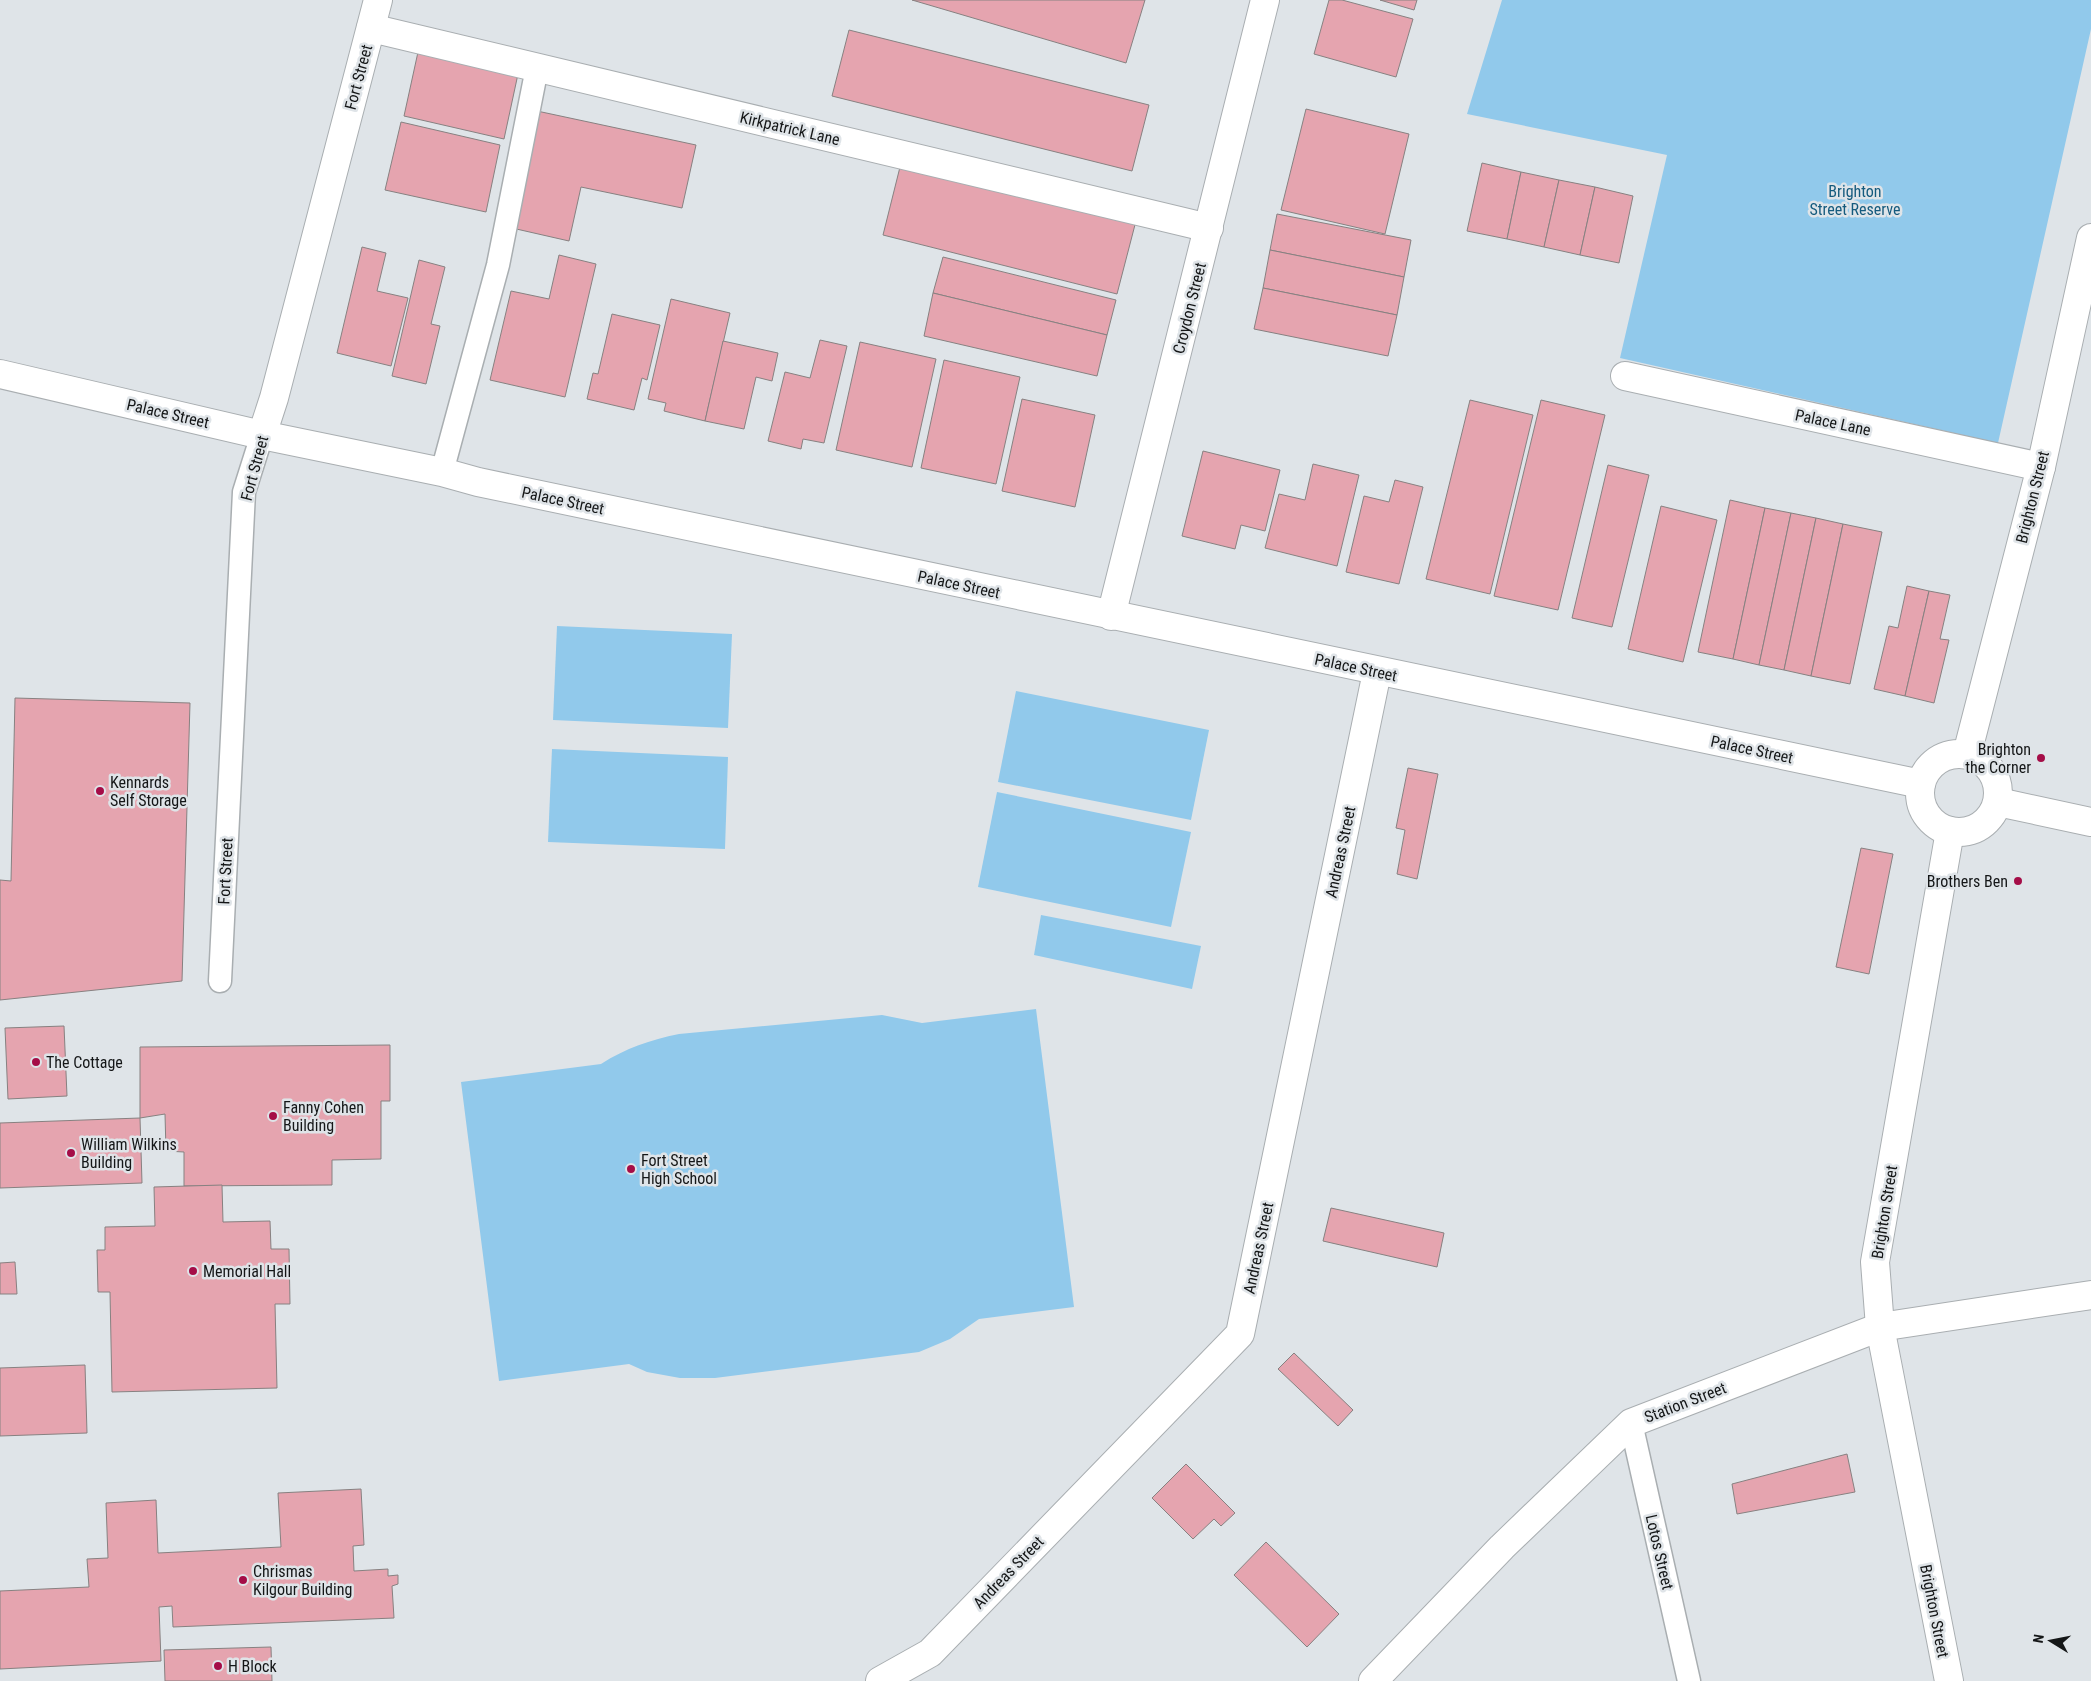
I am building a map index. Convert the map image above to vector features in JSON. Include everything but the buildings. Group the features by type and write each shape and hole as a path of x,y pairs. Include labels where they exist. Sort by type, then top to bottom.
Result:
{"street":[{"name":"Fort Street","path":"262,435 274,398 378,0"},
{"name":"Croydon Street","path":"1111,616 1265,0"},
{"name":"Kirkpatrick Lane","path":"371,28 1209,228"},
{"name":"Brighton Street","path":"1967,754 2040,467 2091,238"},
{"name":"Palace Street","path":"0,374 262,435 442,472 478,482 1377,672 1921,784"},
{"name":"Palace Lane","path":"1625,376 2040,467"},
{"name":"Andreas Street","path":"880,1681 930,1653 1240,1334 1377,672"},
{"path":"1955,754 1967,754 1978,759 1988,767 1995,777 1998,789 1998,802 1993,814 1979,826 1962,832 1950,831 1938,826 1927,813 1920,797 1921,784 1933,764 1944,757 1955,754"},
{"path":"1998,802 2091,822"},
{"name":"Brighton Street","path":"1949,1681 1880,1327 1875,1262 1950,831"},
{"name":"Station Street","path":"1373,1681 1502,1547 1632,1423 1880,1327 2091,1295"}],"lane":[{"path":"442,472 498,265 537,68"},
{"name":"Fort Street","path":"220,981 244,492 262,435"},
{"name":"Lotos Street","path":"1632,1423 1689,1681"}],"green space":[{"name":"Brighton Street Reserve","path":"1502,0 2091,0 2091,29 1998,443 1620,358 1667,155 1467,114"},
{"path":"557,626 732,634 728,728 553,720"},
{"path":"1016,691 1209,730 1191,820 998,782"},
{"path":"552,749 728,757 725,849 548,842"},
{"path":"997,792 1191,832 1171,927 978,887"},
{"path":"1041,915 1201,946 1192,989 1034,955"},
{"path":"1036,1009 1074,1307 979,1319 950,1339 919,1352 715,1378 680,1378 647,1372 629,1364 499,1381 461,1082 601,1064 638,1045 679,1034 882,1015 922,1023"}],"place":[{"name":"Brighton the Corner","path":"2041,758"},
{"name":"Kennards Self Storage","path":"100,791"},
{"name":"Brothers Ben","path":"2018,881"},
{"name":"The Cottage","path":"36,1062"},
{"name":"Fanny Cohen Building","path":"273,1116"},
{"name":"William Wilkins Building","path":"71,1153"},
{"name":"Fort Street High School","path":"631,1169"},
{"name":"Memorial Hall","path":"193,1271"},
{"name":"Chrismas Kilgour Building","path":"243,1580"},
{"name":"H Block","path":"218,1666"}]}
